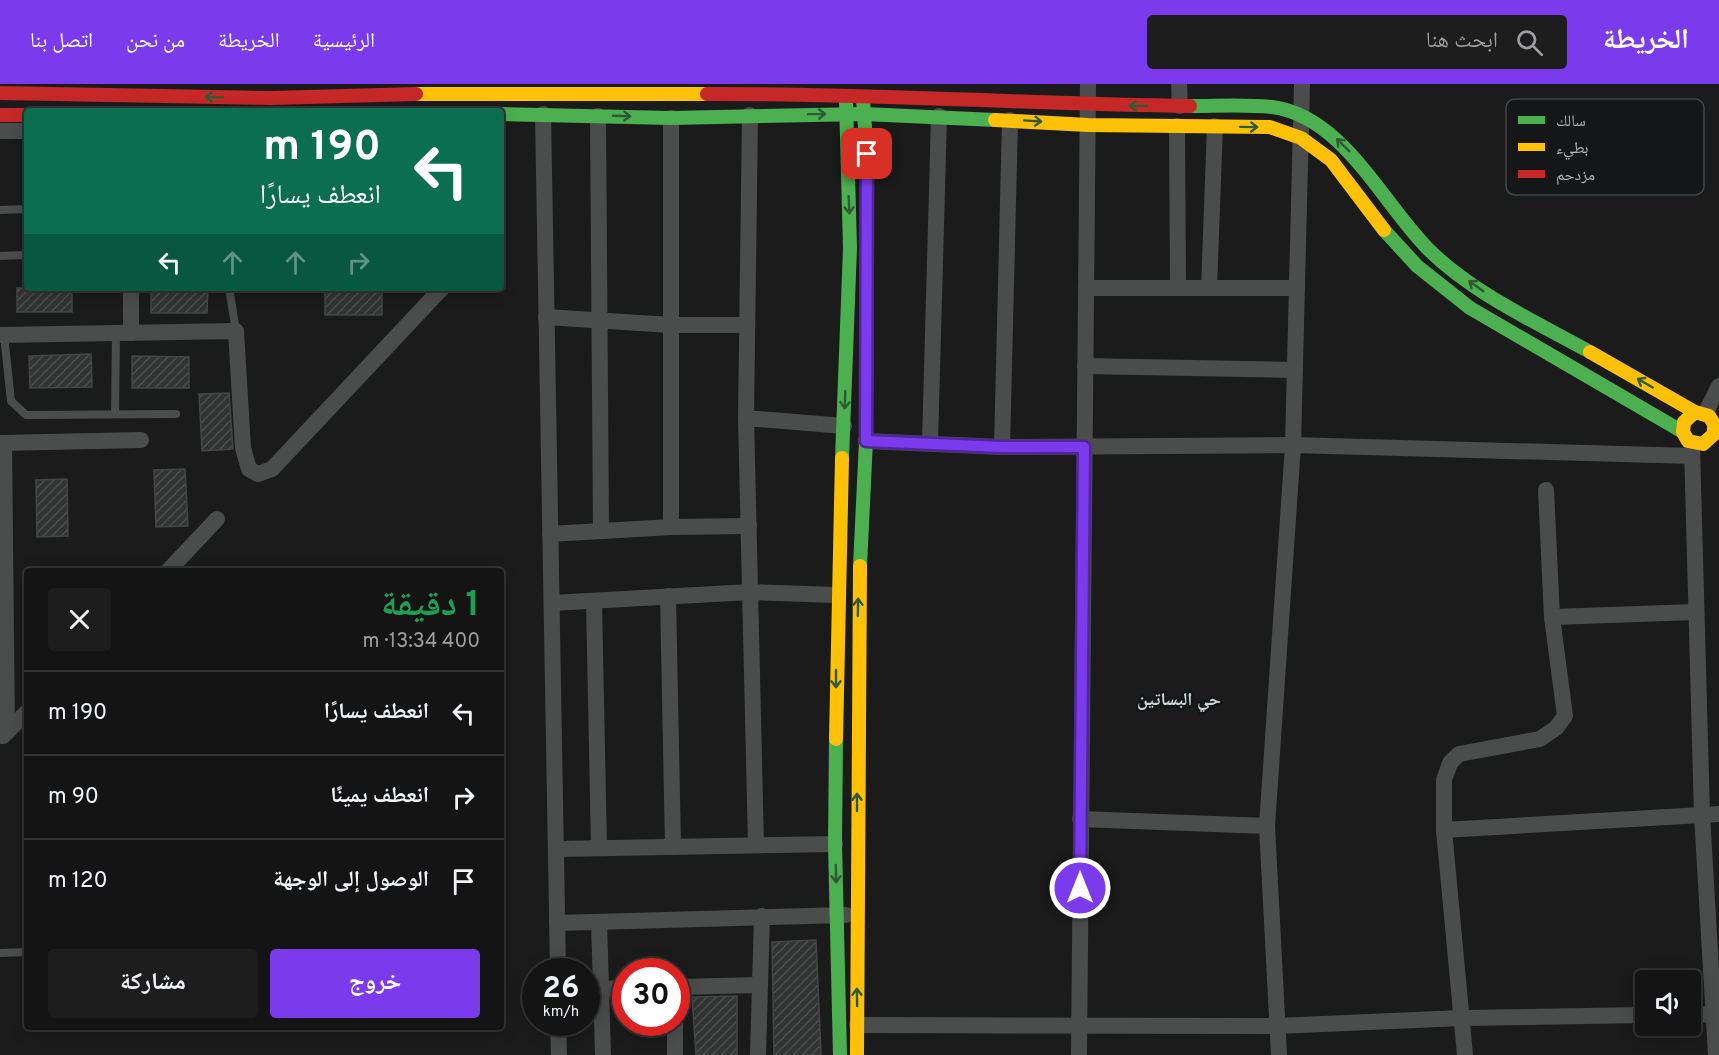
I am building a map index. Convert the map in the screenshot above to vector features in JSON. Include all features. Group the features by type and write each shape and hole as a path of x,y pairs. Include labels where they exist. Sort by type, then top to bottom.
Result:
{"street":[{"path":"1079,1055 1088,84"},
{"path":"1179,84 1180,106"},
{"path":"1279,1055 1267,826 1293,445 1302,84"},
{"path":"0,93 75,89 272,91 448,89 544,96 754,89 862,90 940,97 1088,105 1272,107 1302,115 1343,144 1389,205 1430,251 1482,291 1708,419"},
{"path":"840,1055 835,844 837,595 850,220 845,90"},
{"path":"857,1055 858,597 866,441 867,154 862,90"},
{"path":"504,114 671,118 750,114 864,114 1088,125 1270,127 1301,138 1331,160 1373,218 1417,266 1470,308 1693,444 1712,438 1708,419 1719,386"},
{"path":"543,114 558,958"},
{"path":"750,114 746,418 756,845"},
{"path":"0,115 24,115"},
{"path":"598,116 601,531"},
{"path":"930,443 939,116"},
{"path":"671,118 671,527"},
{"path":"1002,447 1010,120"},
{"path":"1177,126 1178,288"},
{"path":"1209,288 1215,126"},
{"path":"0,131 24,131"},
{"path":"1086,288 1297,288"},
{"path":"123,333 130,291"},
{"path":"2,335 236,331 243,448 249,469 258,474 272,469 439,291"},
{"path":"546,317 671,325 746,325"},
{"path":"1085,366 1295,370"},
{"path":"746,418 844,426"},
{"path":"1708,419 1684,422 1693,444 1702,815 1716,1055"},
{"path":"3,735 2,443 141,440"},
{"path":"866,441 1002,447 1693,444 1719,449"},
{"path":"1465,1055 1444,830 1444,780 1450,763 1459,754 1540,739 1556,728 1565,716 1552,617 1546,490"},
{"path":"171,568 217,519"},
{"path":"550,534 671,527 749,526"},
{"path":"552,603 750,592 837,595"},
{"path":"668,597 673,847"},
{"path":"594,601 599,848"},
{"path":"1552,617 1696,612"},
{"path":"3,735 24,715"},
{"path":"1444,830 1719,814"},
{"path":"1080,819 1267,826"},
{"path":"556,849 835,844"},
{"path":"557,923 856,915"},
{"path":"758,1055 762,916"},
{"path":"599,922 603,1055"},
{"path":"690,987 760,985"},
{"path":"601,988 612,988"},
{"path":"1701,1015 1713,1014"},
{"path":"857,1025 1277,1026 1461,1018 1635,1015"},
{"path":"558,1036 559,1055"},
{"path":"675,1036 675,1055"}],"lane":[{"path":"0,210 24,209"},
{"path":"0,256 24,255"},
{"path":"229,291 236,331"},
{"path":"115,414 123,333"},
{"path":"2,335 11,401 26,415 176,414"},
{"path":"0,953 24,952"}],"building":[{"path":"17,288 24,288 24,291 72,291 72,312 17,312"},
{"path":"151,291 208,291 207,313 151,313"},
{"path":"325,291 382,291 382,315 325,315"},
{"path":"91,354 92,387 30,388 29,356"},
{"path":"132,356 189,357 189,388 132,388"},
{"path":"229,393 233,449 202,451 199,394"},
{"path":"185,469 188,526 156,527 154,470"},
{"path":"67,479 68,536 37,537 36,480"},
{"path":"816,940 821,1055 774,1055 772,942"},
{"path":"737,996 737,1055 696,1055 692,997"}],"traffic: fast":[{"path":"842,458 850,248 846,100"},
{"path":"860,566 866,441 867,154 863,100"},
{"path":"1190,106 1272,107 1297,114 1320,127 1360,164 1412,231 1447,266 1485,294 1590,352"},
{"path":"504,114 671,118 864,114 995,120"},
{"path":"1384,230 1417,266 1470,308 1683,432"},
{"path":"836,739 835,844 840,1055"}],"traffic: slow":[{"path":"416,94 707,94"},
{"path":"995,120 1088,125 1270,127 1301,138 1331,160 1384,230"},
{"path":"1590,352 1695,412 1709,416 1714,424 1714,434 1703,444 1688,441 1683,432 1684,422 1695,412"},
{"path":"836,739 842,458"},
{"path":"857,1055 860,566"}],"traffic: jam":[{"path":"0,93 272,98 416,94"},
{"path":"707,94 828,95 1190,106"},
{"path":"0,115 24,115"}],"district":[{"name":"حي البساتين","path":"1179,700"}],"route":[{"path":"867,154 866,441 1002,447 1084,447 1080,888"}]}
